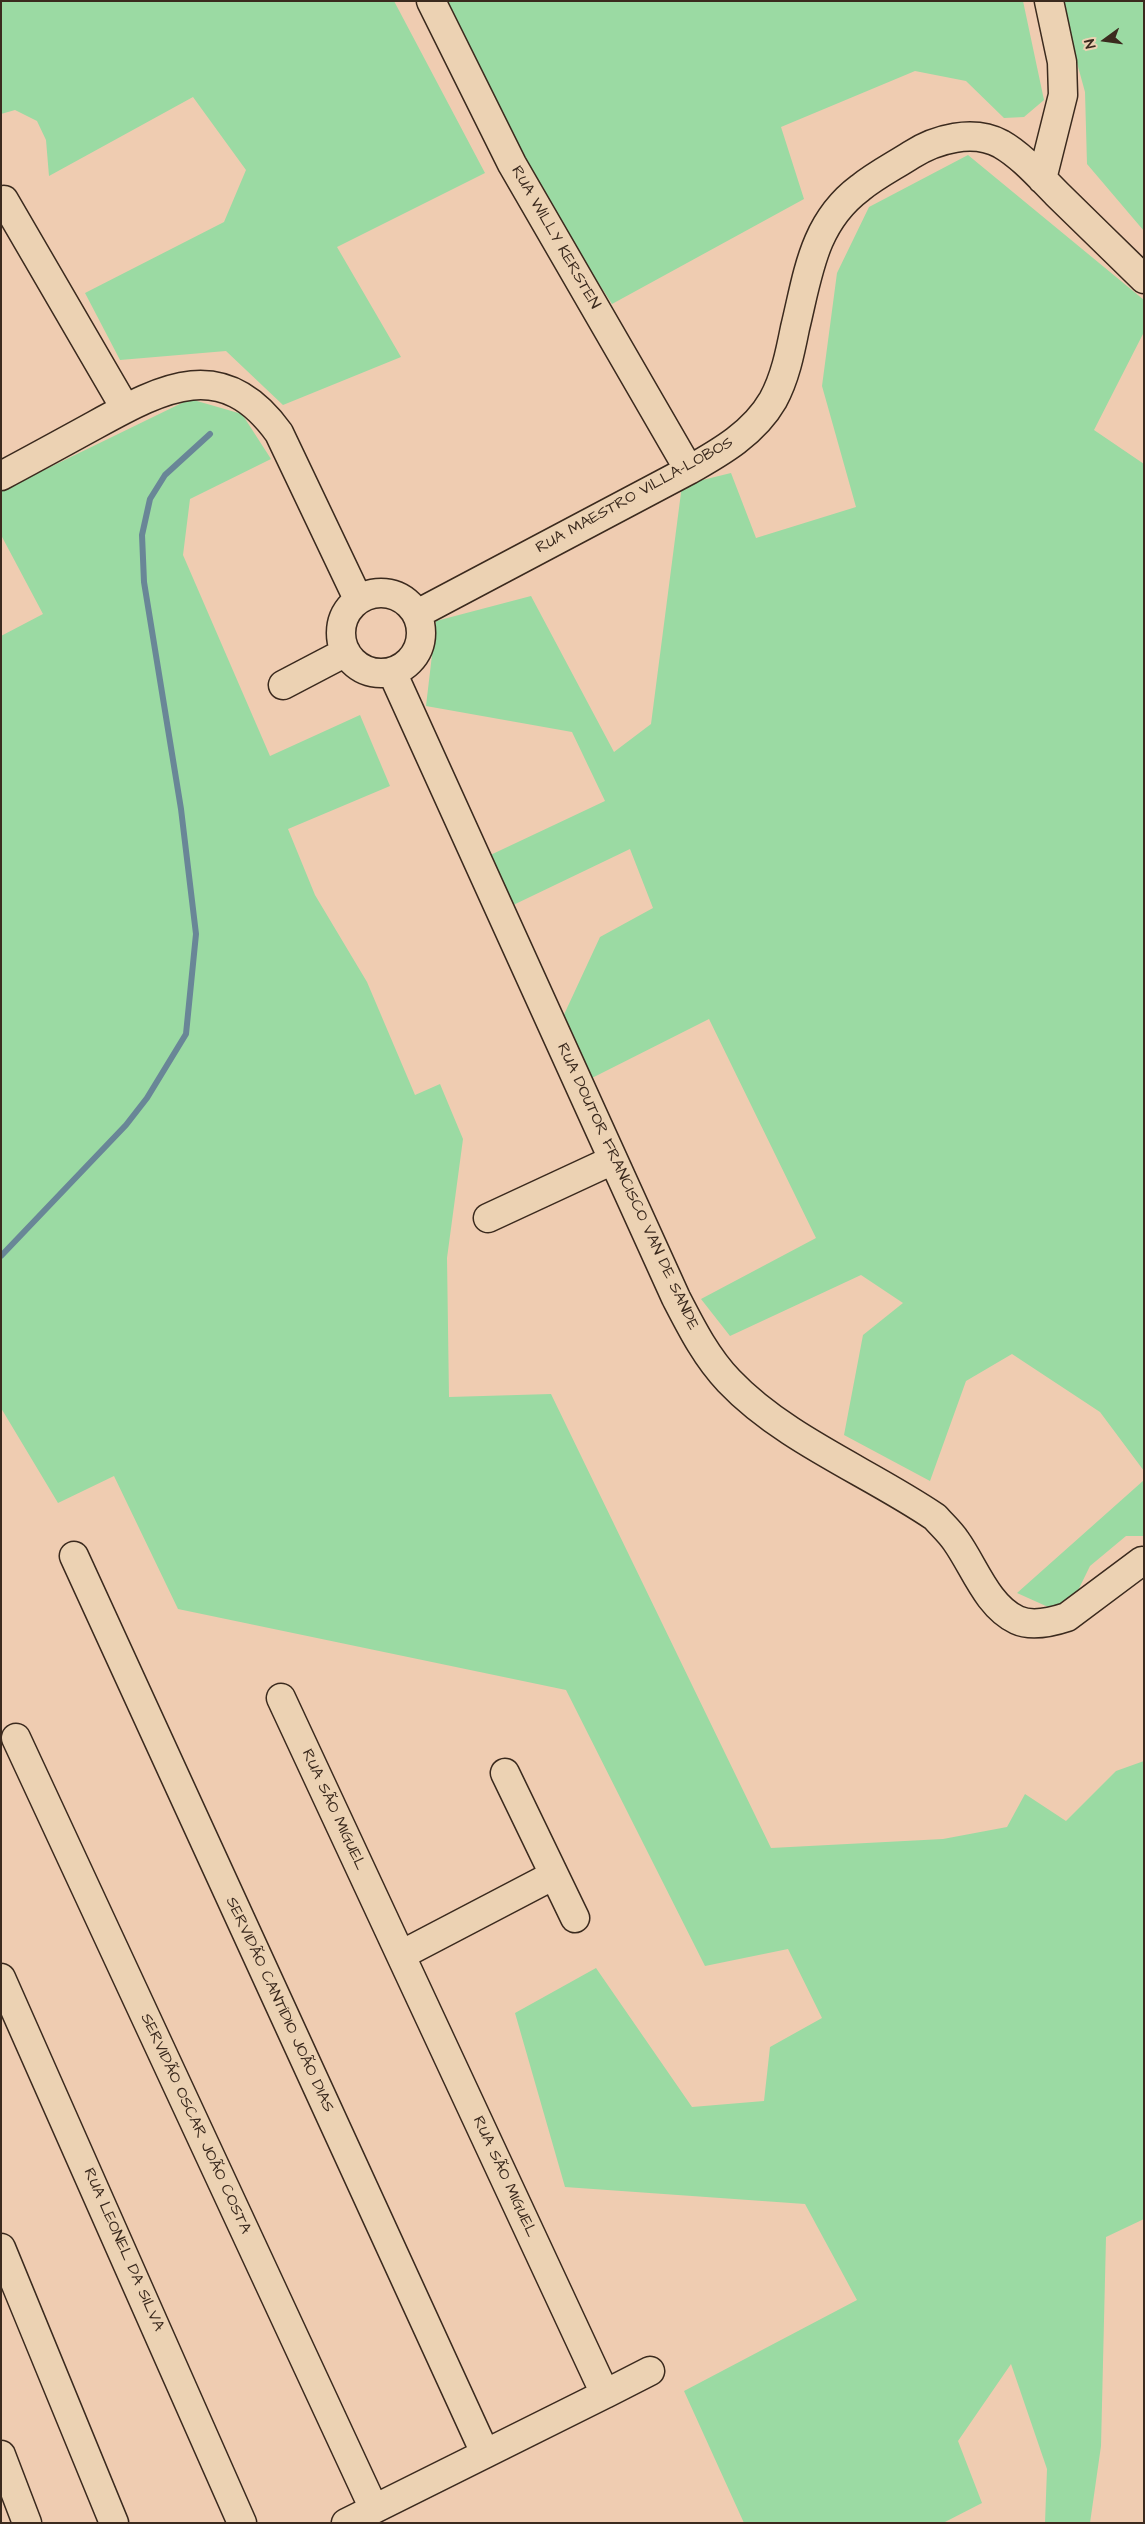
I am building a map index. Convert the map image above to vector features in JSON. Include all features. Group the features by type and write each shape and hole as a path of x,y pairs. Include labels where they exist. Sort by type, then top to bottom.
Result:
{"street":[{"name":"RUA WILLY KERSTEN","path":"432,1 512,164 690,470"},
{"path":"1042,179 1063,95 1062,62 1049,1"},
{"name":"RUA MAESTRO VILLA-LOBOS","path":"417,614 690,470 741,437 772,402 782,383 814,248 827,223 842,204 860,188 918,151 940,141 964,137 982,137 999,143 1042,179 1144,279"},
{"path":"4,200 125,408"},
{"path":"1,476 125,408 169,389 187,385 208,385 230,390 251,402 268,418 279,433 358,599"},
{"path":"384,592 398,596 409,603 417,614 421,626 418,649 402,667 392,672 378,673 366,670 354,662 346,652 341,629 350,607 358,599 371,593 384,592"},
{"path":"283,685 346,652"},
{"name":"RUA DOUTOR FRANCISCO VAN DE SANDE","path":"392,672 613,1160 692,1329 728,1380 773,1420 935,1517 955,1539 990,1597 1005,1612 1018,1621 1052,1622 1066,1617 1142,1561"},
{"path":"488,1218 613,1160"},
{"name":"SERVIDÃO CANTÍDIO JOÃO DIAS","path":"74,1556 485,2453"},
{"name":"RUA SÃO MIGUEL","path":"281,1698 605,2394"},
{"name":"SERVIDÃO OSCAR JOÃO COSTA","path":"16,1738 374,2509"},
{"path":"506,1773 575,1918"},
{"path":"401,1954 554,1875"},
{"name":"RUA LEONEL DA SILVA","path":"1,1978 242,2523"},
{"path":"1,2248 114,2523"},
{"path":"346,2523 650,2371"},
{"path":"1,2455 27,2523"}],"green space":[{"path":"1,1 394,1 485,173 337,247 401,357 283,405 226,351 120,360 85,293 224,222 246,170 193,97 49,176 46,140 37,121 15,110 1,114"},
{"path":"444,1 1023,1 1044,100 1024,117 1004,118 966,81 915,71 781,127 804,199 612,304 522,165"},
{"path":"1060,1 1144,1 1144,231 1087,164 1085,92"},
{"path":"968,155 1144,300 1144,332 1094,430 1144,464 1144,1471 1100,1412 1012,1354 966,1381 930,1481 844,1435 863,1335 903,1303 861,1275 730,1336 701,1299 816,1238 709,1019 586,1081 561,1021 600,937 653,908 630,849 507,908 484,858 605,801 572,732 426,706 436,621 531,596 614,752 651,724 682,485 731,473 756,538 856,507 822,386 837,273 869,207"},
{"path":"190,399 242,414 271,459 190,499 183,555 270,756 360,715 390,786 288,829 315,895 367,982 415,1095 440,1084 463,1139 447,1258 449,1397 551,1394 771,1848 943,1839 1007,1827 1025,1794 1066,1821 1116,1771 1144,1761 1144,2219 1106,2237 1101,2446 1090,2523 1045,2523 1047,2469 1011,2364 958,2441 982,2503 943,2523 744,2523 684,2391 857,2300 805,2204 565,2187 515,2013 596,1968 692,2107 764,2101 770,2047 822,2018 788,1949 705,1966 566,1690 178,1609 114,1476 58,1503 1,1408 1,636 43,614 1,535 1,491"},
{"path":"1144,1480 1144,1536 1126,1536 1090,1566 1066,1615 1017,1593"}],"waterway":[{"path":"1,1256 126,1125 147,1098 186,1034 196,934 181,809 144,582 142,535 150,499 165,475 210,434"}]}
